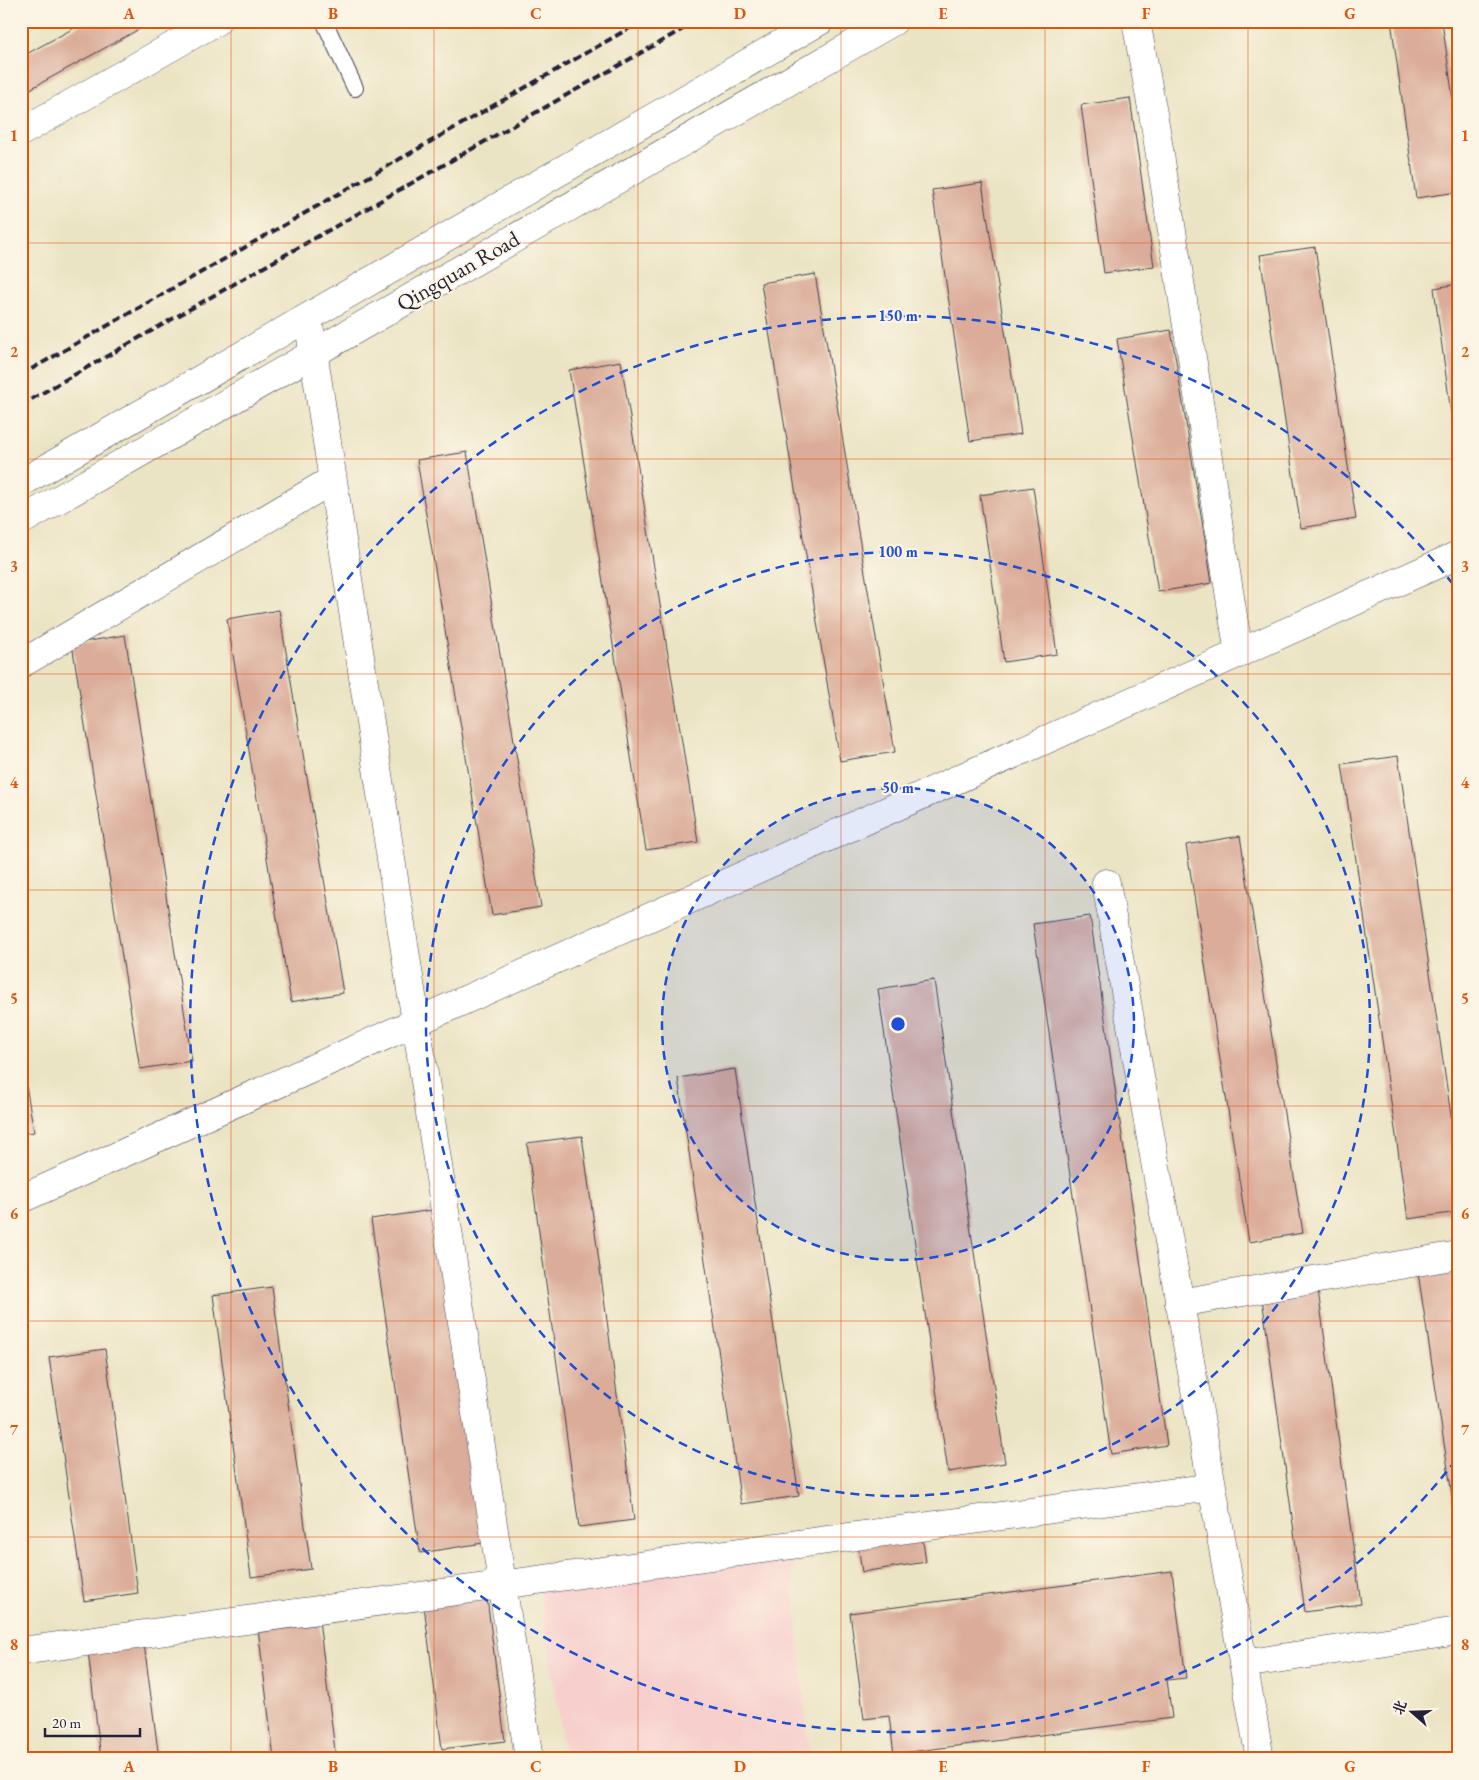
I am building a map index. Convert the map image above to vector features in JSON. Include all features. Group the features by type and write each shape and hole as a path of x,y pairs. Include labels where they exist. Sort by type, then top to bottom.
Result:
{"street":[{"path":"21,132 216,21"},
{"name":"Qingquan Road","path":"21,483 820,21"},
{"name":"Qingquan Road","path":"21,521 894,21"},
{"path":"1136,21 1157,140 1239,654"},
{"path":"308,318 529,1759"},
{"path":"21,664 332,480"},
{"path":"21,1199 1458,555"},
{"path":"1106,883 1260,1759"},
{"path":"1179,1302 1458,1255"},
{"path":"21,1651 1212,1487"},
{"path":"1243,1664 1458,1631"}],"lane":[{"path":"324,21 355,88"}],"shaded area":[{"path":"790,1550 810,1759 568,1759 564,1751 539,1583"}],"building":[{"path":"87,21 154,21 21,94 21,57"},
{"path":"1391,21 1442,21 1458,135 1458,192 1416,198"},
{"path":"1130,98 1154,266 1104,273 1081,105"},
{"path":"982,183 1021,434 970,441 932,190"},
{"path":"1315,247 1356,519 1301,528 1260,255"},
{"path":"815,274 895,752 840,761 761,283"},
{"path":"1458,284 1458,457 1457,457 1434,288"},
{"path":"1171,330 1212,583 1158,592 1117,339"},
{"path":"621,361 698,842 646,850 569,370"},
{"path":"467,452 541,907 492,915 417,460"},
{"path":"1033,487 1057,654 1004,662 980,495"},
{"path":"279,610 343,993 291,1002 227,619"},
{"path":"125,635 192,1061 140,1069 72,644"},
{"path":"1398,756 1458,1163 1458,1212 1408,1219 1342,764"},
{"path":"1240,836 1303,1233 1249,1242 1186,845"},
{"path":"1090,916 1167,1445 1111,1454 1033,924"},
{"path":"934,980 1005,1463 948,1472 878,989"},
{"path":"21,1056 34,1132 21,1134"},
{"path":"735,1069 799,1496 741,1504 678,1078"},
{"path":"582,1136 634,1520 579,1527 527,1143"},
{"path":"433,1210 483,1543 420,1553 371,1219"},
{"path":"1458,1267 1458,1528 1457,1528 1418,1273"},
{"path":"272,1287 311,1569 251,1577 213,1295"},
{"path":"1318,1290 1361,1604 1305,1612 1262,1298"},
{"path":"105,1349 138,1593 84,1601 49,1357"},
{"path":"920,1521 926,1562 862,1572 856,1531"},
{"path":"1172,1571 1186,1678 1167,1680 1172,1718 894,1754 889,1716 864,1719 850,1613"},
{"path":"485,1582 505,1741 442,1749 422,1590"},
{"path":"317,1604 336,1759 274,1759 256,1612"},
{"path":"142,1628 159,1759 101,1759 86,1635"}],"railway":[{"path":"21,375 642,21"},
{"path":"21,405 697,21"}]}
